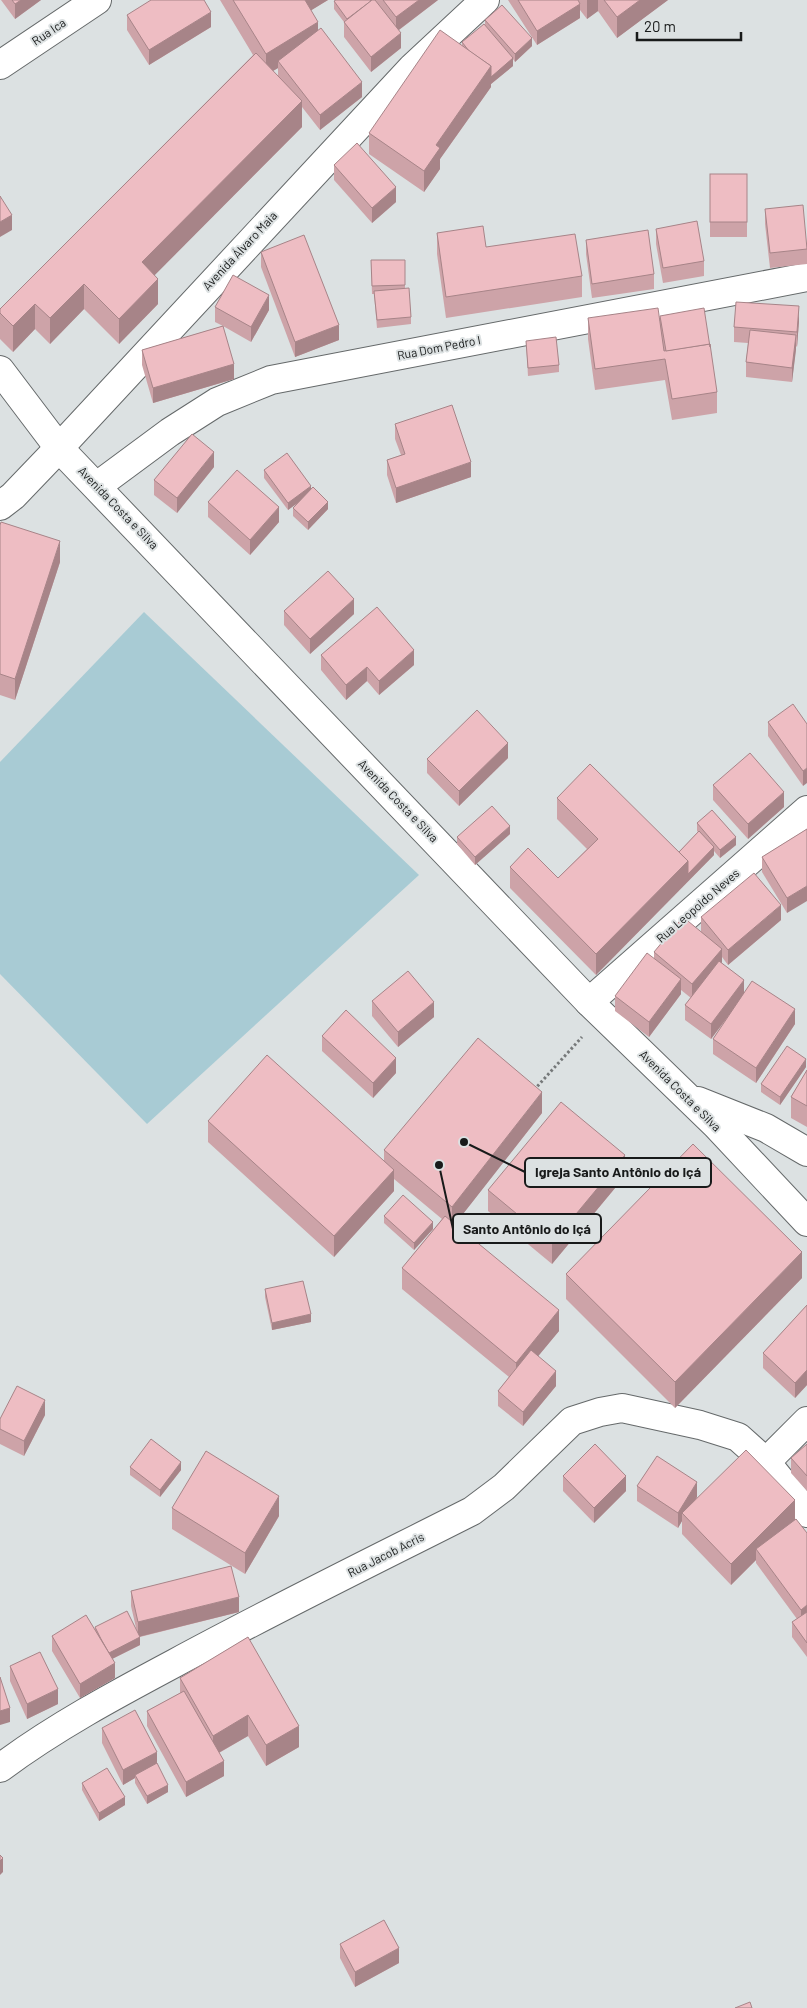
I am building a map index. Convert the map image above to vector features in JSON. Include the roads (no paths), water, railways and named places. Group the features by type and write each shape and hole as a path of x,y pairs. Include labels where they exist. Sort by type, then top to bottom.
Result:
{"street":[{"name":"Rua Ica","path":"0,64 97,0"},
{"name":"Avenida Álvaro Maia","path":"0,506 13,496 59,448 412,68 484,0"},
{"name":"Rua Dom Pedro I","path":"97,486 170,432 217,402 271,380 807,277"},
{"name":"Avenida Costa e Silva","path":"0,370 59,448 596,1008 688,1097 807,1222"},
{"name":"Rua Leopoldo Neves","path":"596,1008 807,810"},
{"path":"688,1097 766,1128 807,1152"},
{"name":"Rua Jacob Acris","path":"0,1768 34,1742 113,1696 258,1618 472,1511 504,1488 572,1421 600,1412 622,1408 700,1424 738,1437 766,1462 807,1513"},
{"path":"766,1462 807,1421"}],"place":[{"name":"Igreja Santo Antônio do Içá","path":"464,1142"},
{"name":"Santo Antônio do Içá","path":"439,1165"}]}
